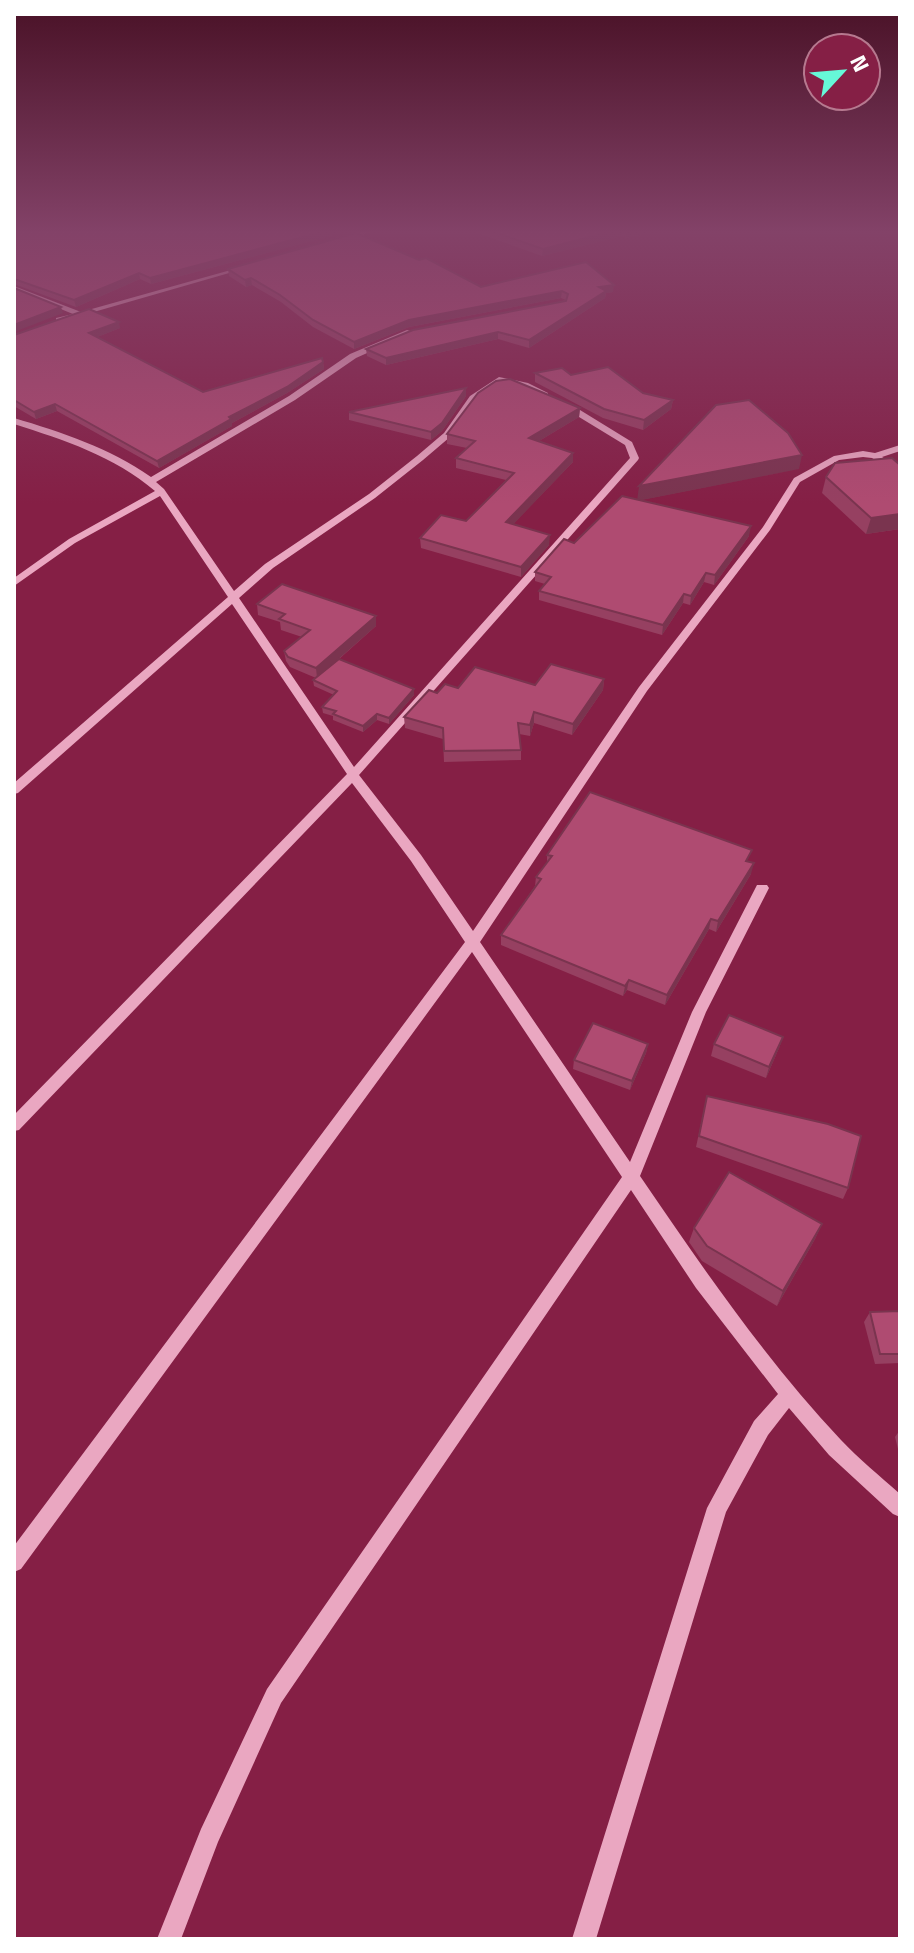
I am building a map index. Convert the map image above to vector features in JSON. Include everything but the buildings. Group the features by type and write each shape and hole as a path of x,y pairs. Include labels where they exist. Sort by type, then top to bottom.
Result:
{"street":[{"path":"51,324 58,321"},
{"path":"14,583 72,541 353,356 390,339 423,330"},
{"path":"14,790 269,566 372,496 420,458 447,435 473,398 502,379 525,385 585,415 634,450 635,458 353,775 14,1125"},
{"path":"14,421 117,460 156,486 353,775 416,858 473,941 702,1282 789,1394 836,1448 900,1507"},
{"path":"875,456 900,448"},
{"path":"14,1562 79,1469 473,941 643,689 767,528 797,480 837,458 863,454 875,456 900,472"},
{"path":"169,1939 209,1837 274,1696 632,1176 699,1012 762,888"},
{"path":"584,1939 717,1508 761,1428 789,1394"}]}
